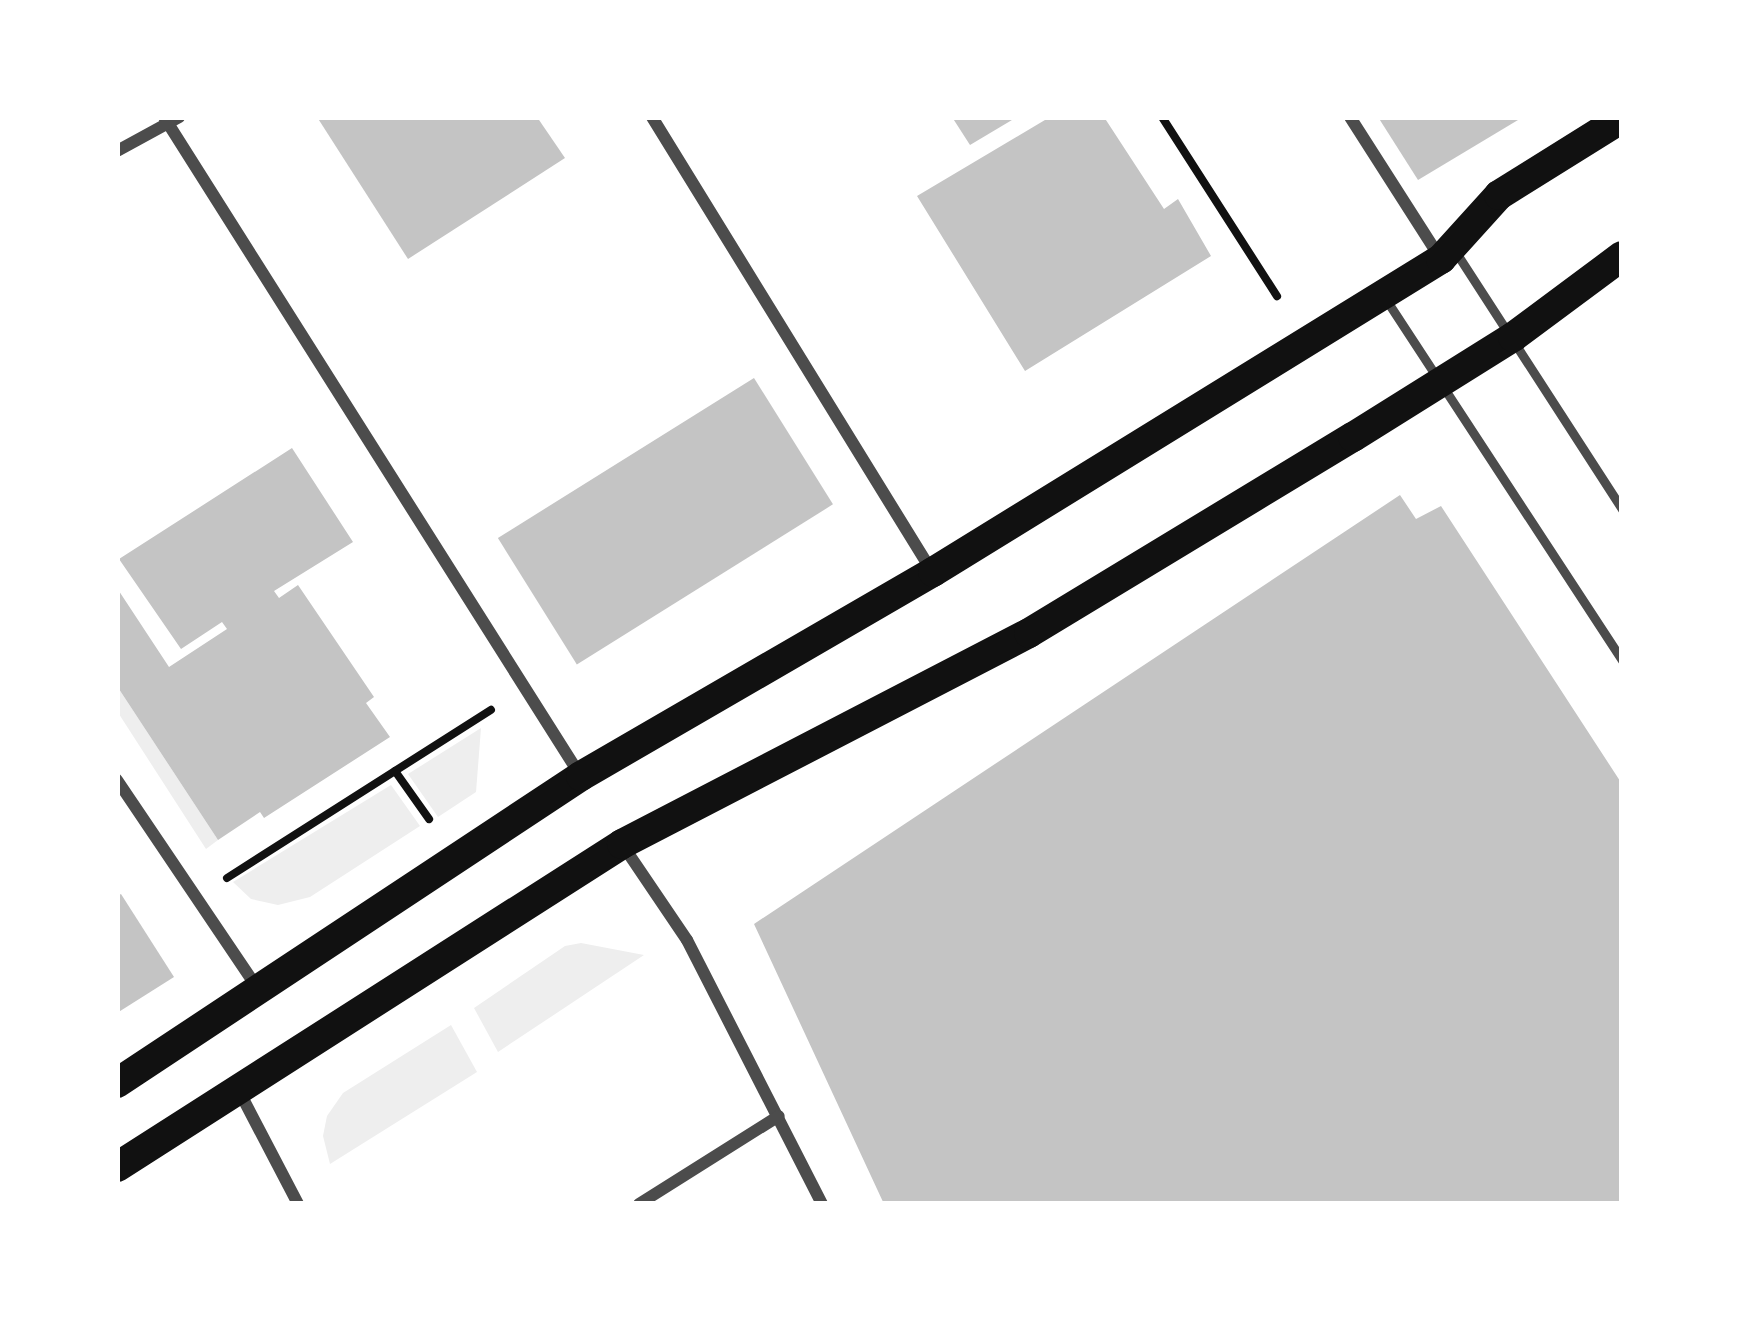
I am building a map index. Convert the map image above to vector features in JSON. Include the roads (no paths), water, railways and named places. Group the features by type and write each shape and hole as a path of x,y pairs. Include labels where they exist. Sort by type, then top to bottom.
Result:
{"main road":[{"path":"117,1083 580,776 932,572 1448,254 1499,195 1622,118"},
{"path":"117,1167 622,844 1029,632 1513,337 1622,256"}],"street":[{"path":"652,117 824,404 932,572"},
{"path":"1350,117 1448,254"},
{"path":"117,151 170,119 580,776"},
{"path":"117,780 258,990"},
{"path":"622,844 687,940 822,1204"},
{"path":"238,1088 298,1204"},
{"path":"639,1204 779,1116"}],"lane":[{"path":"1448,254 1513,337 1622,509"},
{"path":"1382,293 1622,660"}]}
